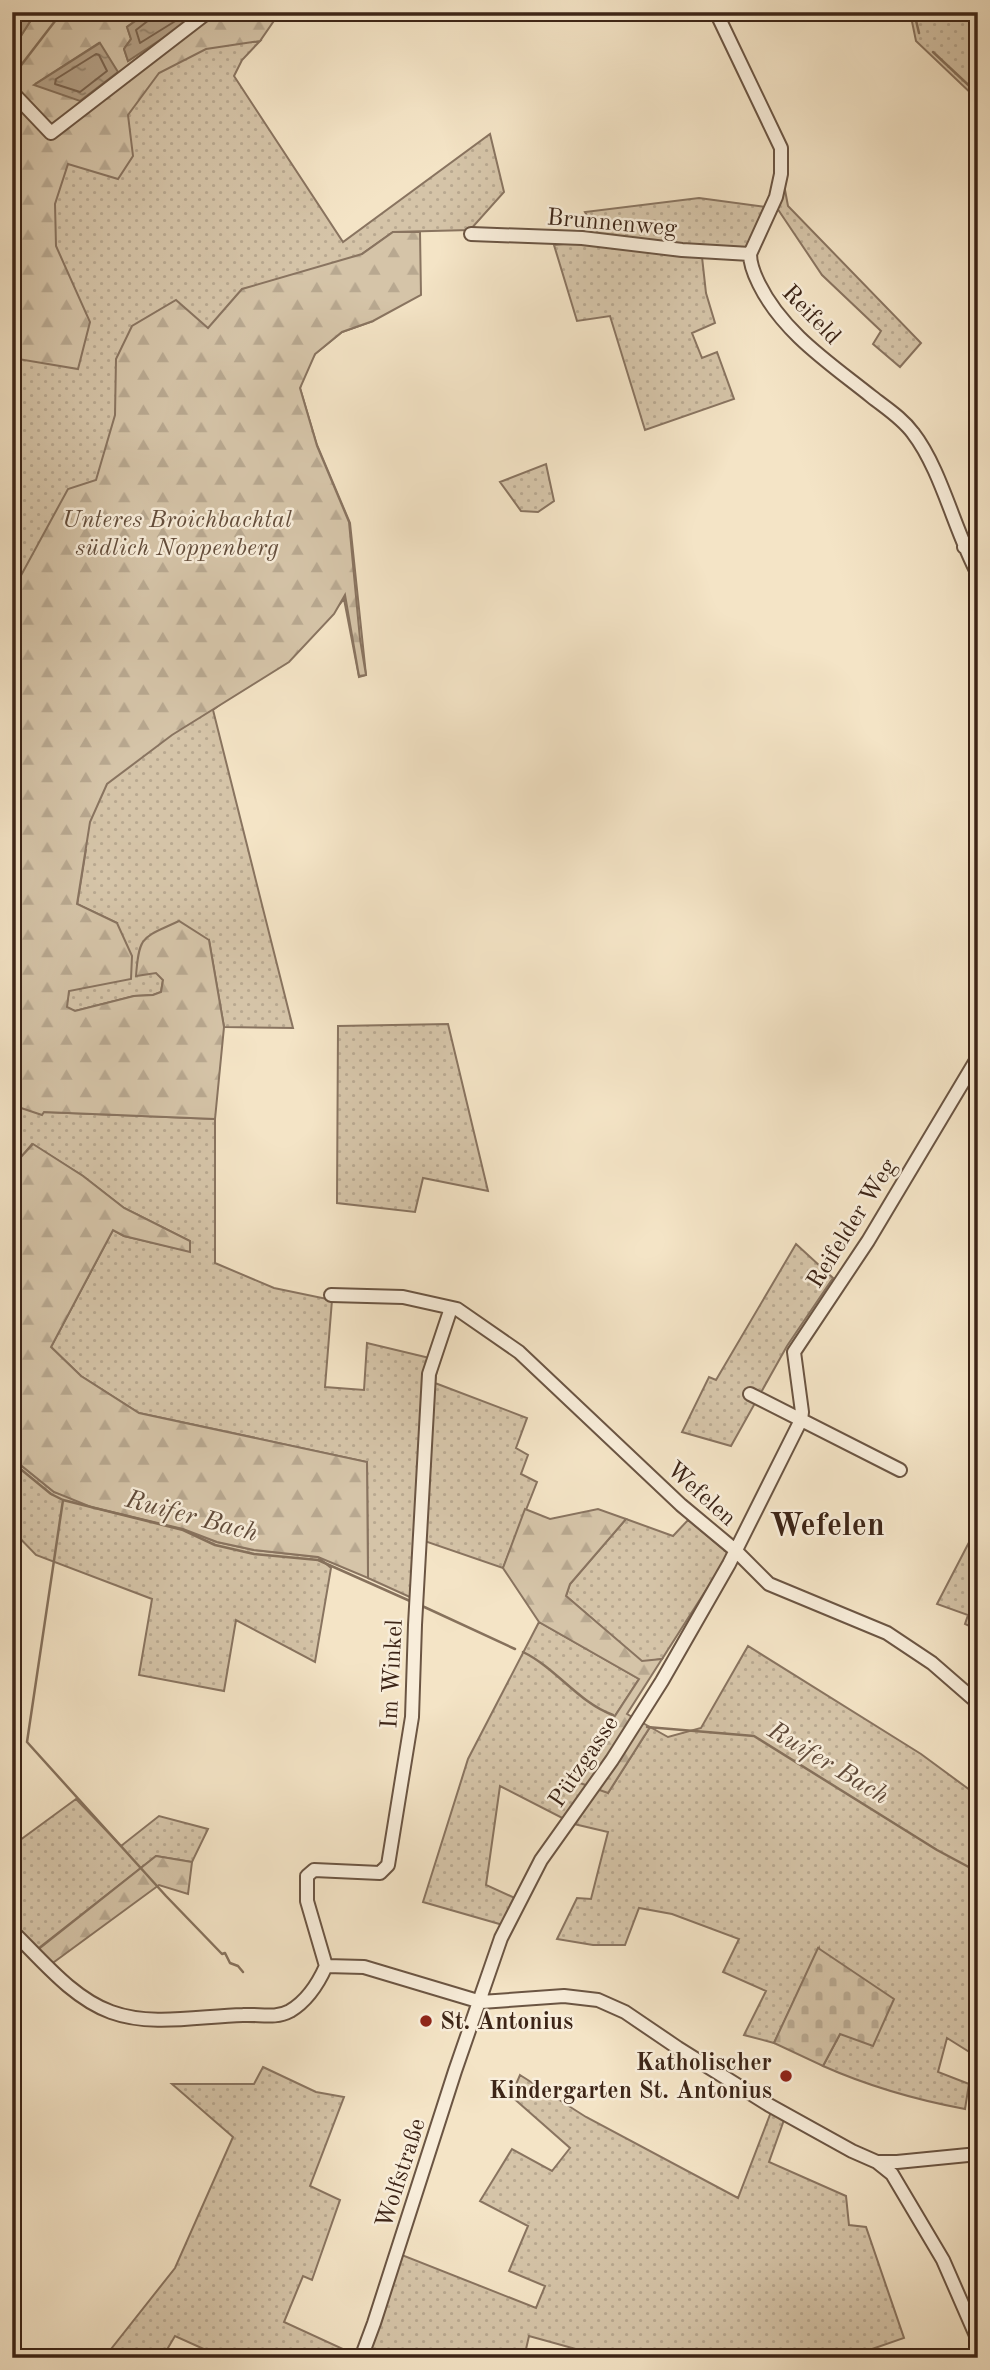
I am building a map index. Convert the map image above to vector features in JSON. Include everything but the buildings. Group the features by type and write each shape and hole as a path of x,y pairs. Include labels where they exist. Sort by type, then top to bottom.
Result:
{"street":[{"path":"12,92 51,132 208,12"},
{"path":"716,12 781,148 781,174 776,197 750,254"},
{"name":"Brunnenweg","path":"471,234 582,238 682,250 750,254"},
{"name":"Reifeld","path":"750,254 755,278 765,298 780,318 805,343 896,415 922,446 978,574"},
{"path":"964,547 978,539"},
{"name":"Reifelder Weg","path":"801,1420 794,1352 868,1241 978,1057"},
{"path":"331,1295 403,1297 451,1307"},
{"name":"Wefelen","path":"451,1307 519,1352 769,1584 887,1633 932,1663 978,1703"},
{"name":"Im Winkel","path":"326,1966 307,1901 307,1876 314,1870 380,1873 388,1865 412,1717 429,1374 451,1307"},
{"path":"750,1394 900,1470"},
{"path":"735,1550 801,1420"},
{"name":"Pützgasse","path":"481,2001 500,1938 541,1860 612,1760 663,1681 735,1550"},
{"path":"12,1931 80,1994 111,2012 135,2018 163,2020 247,2014 276,2017 289,2012 304,2001 320,1981 326,1966 364,1967 481,2001 564,1996 598,2000 625,2012 769,2105 877,2162 892,2174 943,2260 978,2340"},
{"name":"Wolfstraße","path":"361,2358 455,2071 481,2001"},
{"path":"877,2162 978,2154"}],"green space":[{"path":"36,12 148,12 127,27 131,39 124,49 128,61 188,20 183,12 280,12 260,41 206,49 159,73 128,115 133,156 118,179 68,164 55,204 56,246 90,322 78,369 12,358 12,50","holes":["99,43 117,72 35,84"]},
{"name":"Unteres Broichbachtal südlich Noppenberg","path":"89,12 261,12 252,42 260,41 242,60 234,76 343,242 490,134 504,192 470,230 393,232 362,254 357,266 373,321 342,332 315,354 305,371 300,388 317,445 350,523 366,675 359,677 344,599 321,626 213,710 293,1028 224,1027 209,940 156,972 163,980 161,992 75,1011 66,1008 69,991 117,923 77,904 44,1112 215,1119 215,1263 274,1288 332,1300 325,1387 364,1390 367,1343 438,1360 435,1383 527,1418 516,1448 528,1455 521,1474 537,1482 503,1568 419,1539 412,1598 368,1578 367,1462 139,1413 81,1376 51,1347 113,1230 124,1236 189,1251 190,1241 124,1208 83,1176 32,1144 22,1156 12,1149 12,86"},
{"path":"910,12 978,12 978,100 916,41"},
{"path":"785,190 788,206 921,343 900,367 873,344 881,331 822,275 777,208"},
{"path":"699,198 765,207 746,248 701,248 706,293 715,323 692,333 702,358 717,352 734,399 645,430 610,316 577,321 554,245 602,240 585,212"},
{"path":"393,232 420,232 421,295 373,321 342,332 315,354 300,388 317,446 349,522 366,675 359,676 345,595 334,614 289,662 172,735 107,784 90,822 77,904 117,923 132,956 131,979 69,991 67,1007 75,1011 161,992 163,980 156,973 136,976 139,952 141,945 150,935 179,921 209,940 224,1027 215,1119 44,1112 42,1115 12,1105 12,592 68,489 96,480 115,415 116,359 132,326 176,300 208,328 242,289 362,254"},
{"path":"546,464 554,501 538,512 521,511 500,482"},
{"path":"448,1024 488,1191 423,1178 415,1212 337,1203 338,1026"},
{"path":"33,1144 83,1176 124,1208 190,1241 190,1252 124,1236 113,1230 51,1347 81,1376 139,1413 367,1462 368,1578 318,1557 254,1550 217,1542 183,1529 91,1507 54,1492 12,1458 12,1149 22,1156"},
{"path":"796,1244 833,1278 787,1346 731,1446 682,1432 709,1377 716,1380"},
{"path":"12,1458 54,1492 183,1529 217,1542 254,1550 318,1557 331,1568 315,1662 236,1620 224,1691 139,1675 152,1599 36,1555 12,1530"},
{"path":"525,1509 550,1519 598,1509 626,1519 570,1584 566,1596 642,1661 662,1659 627,1714 650,1727 608,1793 580,1783 585,1762 639,1679 539,1622 503,1568"},
{"path":"626,1519 673,1536 688,1520 729,1554 662,1659 642,1662 566,1596 570,1584"},
{"path":"978,1525 978,1630 965,1624 968,1615 937,1604"},
{"path":"539,1622 639,1679 585,1762 608,1793 650,1727 668,1737 701,1728 748,1646 921,1754 978,1796 978,2052 971,2053 947,2038 938,2072 969,2084 965,2109 893,2092 823,2066 840,2034 819,1948 774,2043 744,2035 766,1991 723,1972 739,1939 672,1914 639,1908 625,1945 593,1945 557,1939 577,1898 591,1899 608,1832 574,1824 500,1786 486,1885 517,1899 503,1925 423,1902 468,1759"},
{"path":"76,1799 121,1846 159,1816 208,1829 192,1862 156,1856 35,1951 12,1928 12,1846"},
{"path":"156,1856 192,1862 188,1894 159,1885 50,1965 35,1952"},
{"path":"818,1948 894,1999 873,2046 840,2034 823,2066 774,2043"},
{"path":"263,2067 316,2092 344,2097 310,2186 340,2200 312,2280 303,2276 284,2322 356,2355 355,2358 202,2358 206,2350 175,2336 162,2358 104,2358 175,2268 233,2137 172,2084 254,2084"},
{"path":"520,2075 586,2117 738,2198 771,2112 784,2120 769,2162 846,2196 849,2225 866,2227 904,2338 872,2349 871,2358 608,2358 529,2336 524,2358 366,2358 402,2255 536,2308 545,2286 509,2271 528,2226 480,2201 512,2149 552,2171 570,2148 511,2096"}],"water":[{"path":"12,12 36,12 12,50"},
{"path":"148,12 183,12 189,21 128,61 124,49 131,39 127,27"},
{"path":"100,43 118,72 80,101 34,85"}],"waterway":[{"path":"12,77 62,12"},
{"path":"914,12 919,33"},
{"path":"933,52 978,94"},
{"name":"Ruifer Bach","path":"12,1462 51,1494 63,1500 183,1530 215,1545 254,1554 318,1560 410,1601"},
{"path":"63,1500 27,1742 166,1896 222,1954 225,1953 230,1963 243,1972"},
{"name":"Ruifer Bach","path":"420,1605 515,1649"},
{"name":"Ruifer Bach","path":"523,1652 589,1702 613,1715"},
{"name":"Ruifer Bach","path":"647,1727 754,1736 937,1850 978,1872"}],"place":[{"name":"St. Antonius","path":"426,2021"},
{"name":"Katholischer Kindergarten St. Antonius","path":"786,2076"}],"district":[{"name":"Wefelen","path":"827,1524"}]}
